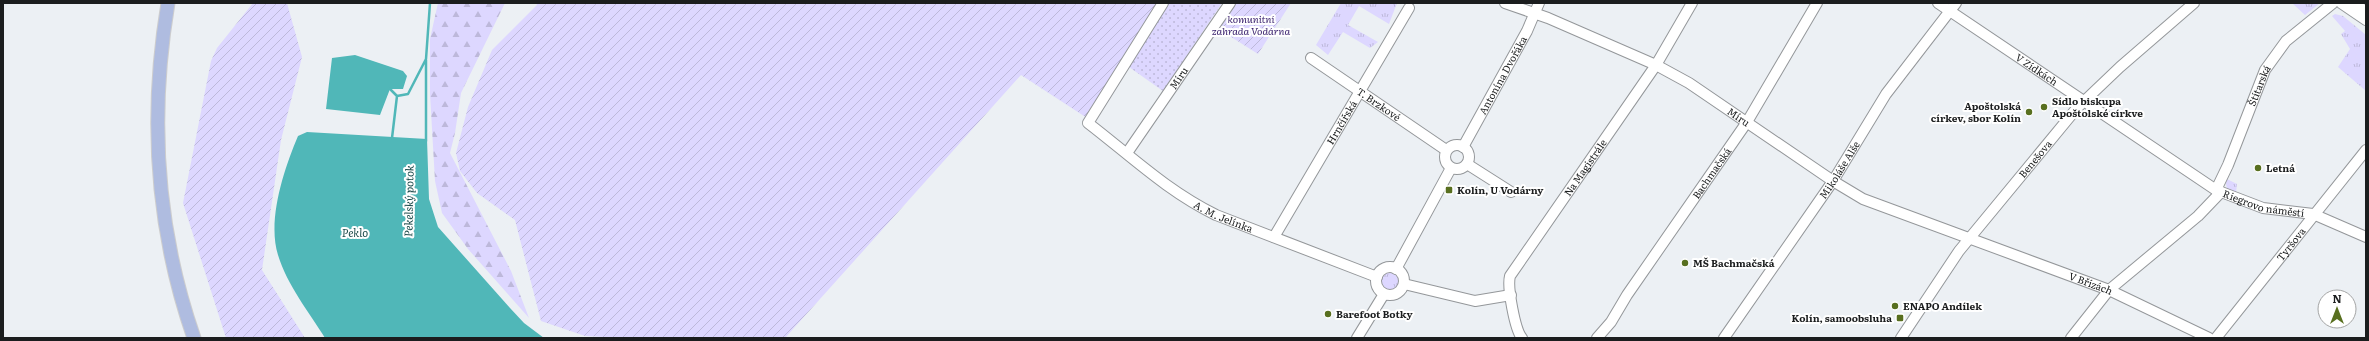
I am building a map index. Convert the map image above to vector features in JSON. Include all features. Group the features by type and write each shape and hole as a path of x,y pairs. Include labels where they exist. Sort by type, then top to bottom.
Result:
{"main road":[{"path":"168,3 158,89 157,132 159,184 169,252 194,338"}],"street":[{"name":"A. M. Jelínka","path":"1163,3 1088,123 1127,153 1161,183 1194,204 1377,277"},
{"name":"Míru","path":"1127,153 1230,3"},
{"name":"Míru","path":"1505,3 1537,8 1656,65 1689,83 1833,182 1874,204 1968,239"},
{"name":"Na Magistrále","path":"1522,338 1517,329 1511,295 1510,276 1656,65 1692,3"},
{"name":"Bachmačská","path":"1598,338 1611,322 1627,295 1747,122 1817,3"},
{"name":"V Zídkách","path":"1938,3 1952,7 2083,101 2218,191"},
{"name":"Benešova","path":"1901,338 1968,239 2083,101 2194,3"},
{"name":"Štítarská","path":"2070,338 2109,290 2198,216 2218,191 2269,64 2286,41 2333,3"},
{"path":"2341,3 2366,20"},
{"path":"2355,3 2366,12"},
{"name":"Mikoláše Alše","path":"1724,338 1833,182 1886,94 1952,7"},
{"name":"Hrnčířská","path":"1274,237 1409,8"},
{"name":"Antonína Dvořáka","path":"1463,147 1537,8"},
{"name":"T. Brzkové","path":"1311,58 1446,150"},
{"path":"1452,146 1463,147 1469,154 1467,164 1461,169 1451,168 1445,160 1446,150 1452,146"},
{"name":"Tyršova","path":"2216,338 2313,214 2366,150"},
{"path":"1467,164 1511,192"},
{"path":"1396,269 1451,168"},
{"name":"Riegrovo náměstí","path":"2218,191 2263,208 2313,214 2366,237"},
{"name":"V Břízách","path":"1968,239 2109,290 2209,338"},
{"path":"1386,268 1396,269 1403,275 1404,284 1396,294 1384,294 1377,287 1377,277 1386,268"},
{"path":"1404,284 1475,301 1511,295"},
{"path":"1357,338 1384,294"}],"green space":[{"path":"253,3 287,3 302,57 281,140 262,270 305,338 226,338 183,203 211,61 217,48"},
{"path":"438,3 505,3 461,93 455,133 450,153 511,271 529,318 468,249 442,213 435,181 430,94 430,39"},
{"path":"536,3 1158,3 1087,118 1021,75 785,338 623,338 585,336 541,321 515,220 477,193 460,171 456,153 468,107 492,50 537,5"},
{"path":"1169,3 1222,3 1163,91 1129,67"},
{"name":"komunitní zahrada Vodárna","path":"1234,3 1291,3 1258,54 1217,28"},
{"path":"1341,3 1397,3 1389,24 1359,6 1348,25 1378,42 1370,48 1343,32 1328,55 1316,45"},
{"path":"2292,3 2320,3 2305,15"},
{"path":"2335,14 2343,16 2366,35 2366,91 2338,67 2350,49 2341,34 2345,31 2332,16"},
{"path":"2225,178 2237,184 2236,193 2227,189"},
{"path":"1386,272 1394,272 1399,277 1397,288 1394,290 1386,290 1381,285 1381,277"}],"water":[{"path":"355,55 403,71 407,76 403,89 390,89 380,115 326,109 332,58"},
{"name":"Peklo","path":"307,132 427,139 429,199 438,227 524,323 544,338 325,338 287,277 278,255 275,241 276,211 287,164 298,136"}],"waterway":[{"name":"Peklo","path":"392,138 397,96 408,94 426,59 430,3"},
{"name":"Pekelský potok","path":"426,60 426,141"},
{"path":"390,89 397,96"}],"place":[{"name":"Sídlo biskupa Apoštolské církve","path":"2044,107"},
{"name":"Apoštolská církev, sbor Kolín","path":"2029,112"},
{"name":"Letná","path":"2258,168"},
{"name":"Kolín, U Vodárny","path":"1449,190"},
{"name":"MŠ Bachmačská","path":"1685,263"},
{"name":"ENAPO Andílek","path":"1895,306"},
{"name":"Barefoot Botky","path":"1328,314"},
{"name":"Kolín, samoobsluha","path":"1900,318"}]}
